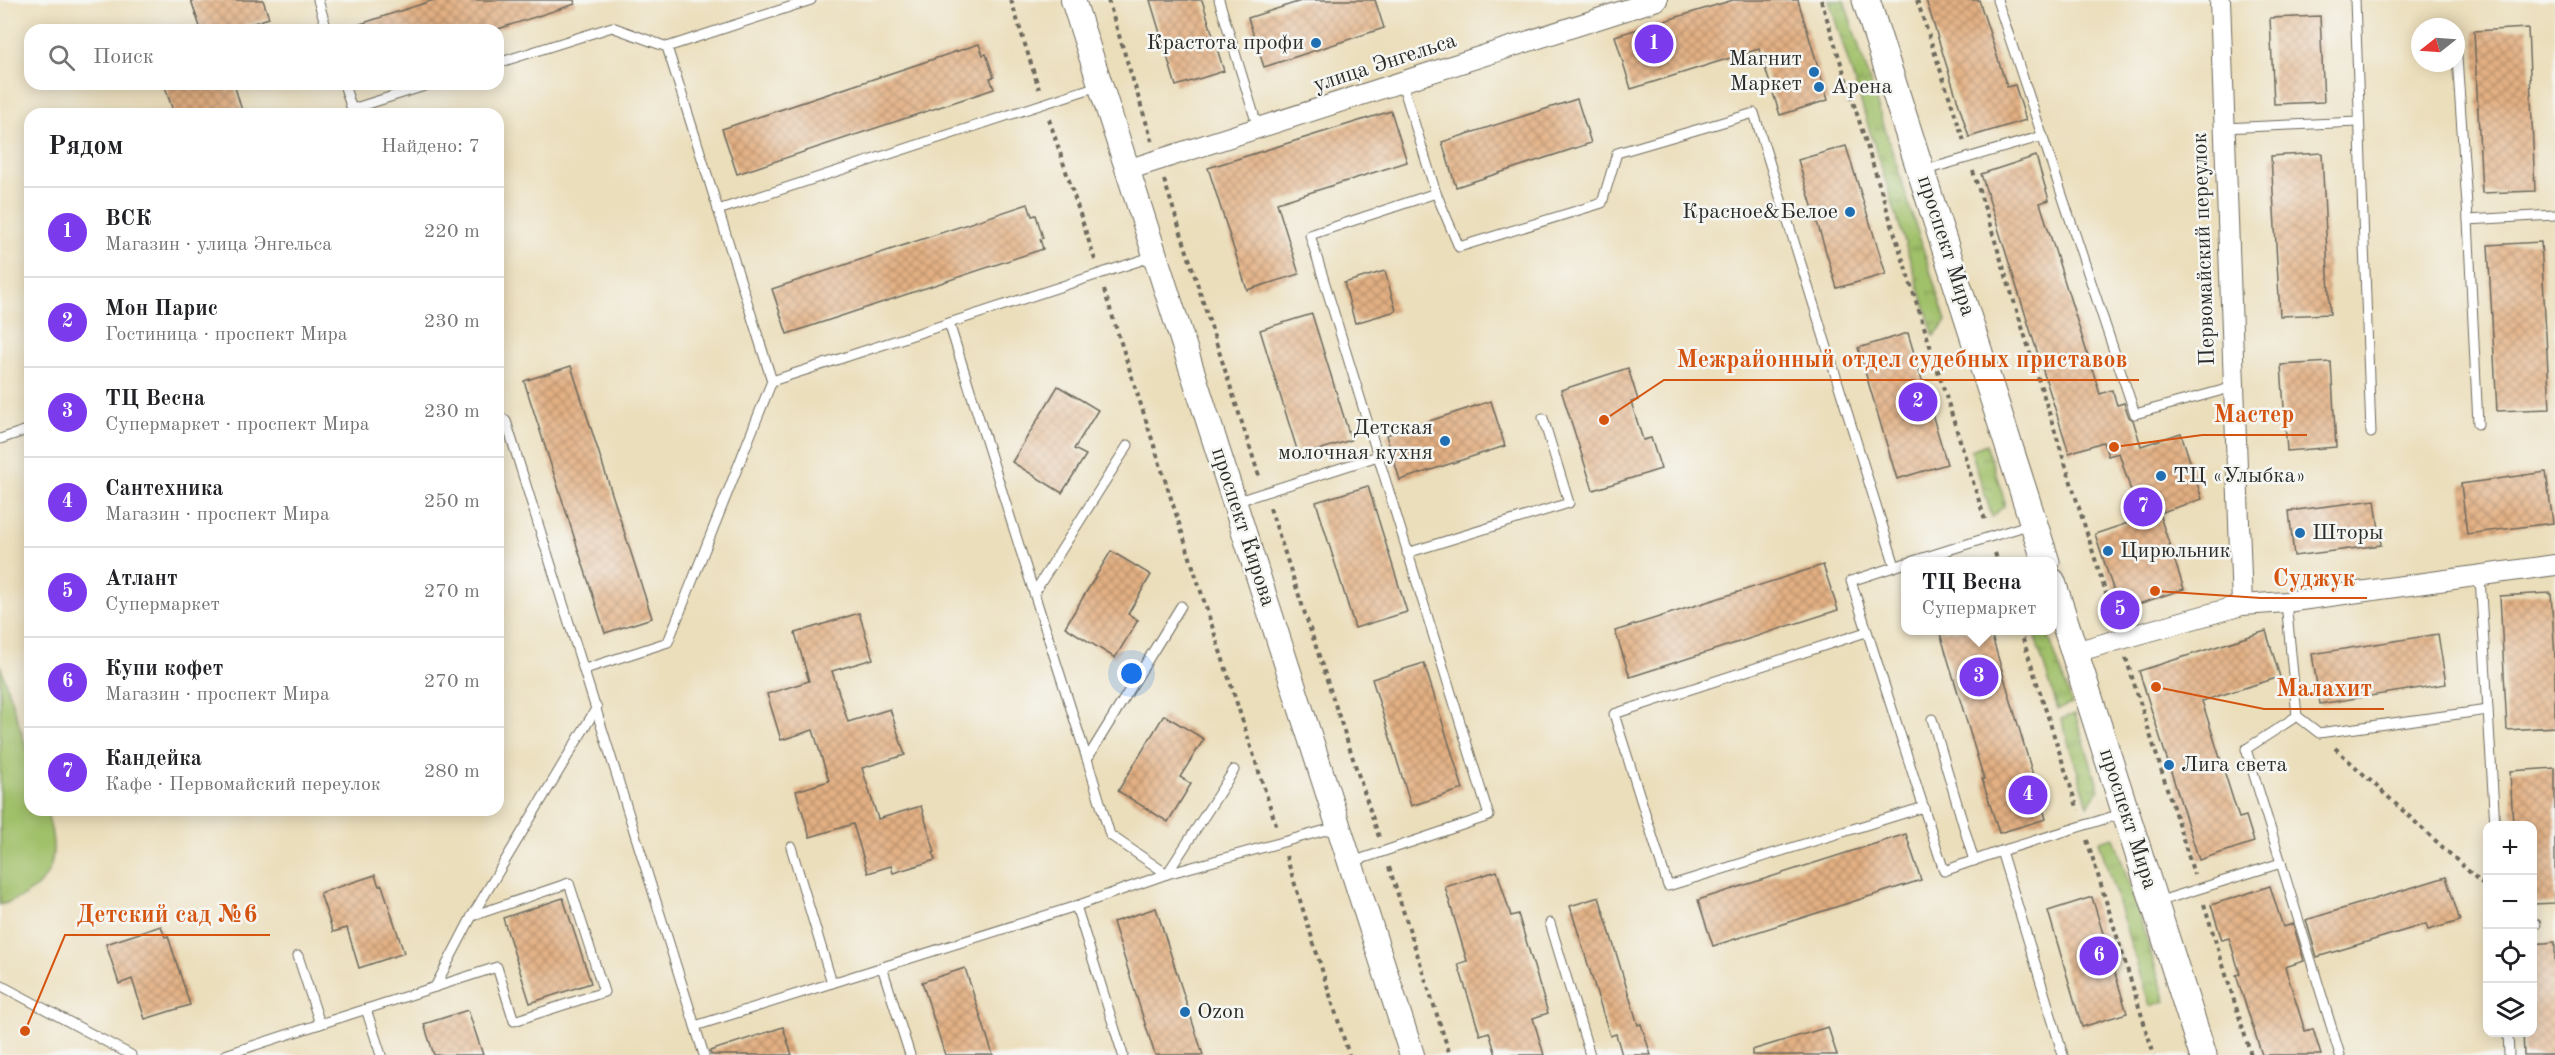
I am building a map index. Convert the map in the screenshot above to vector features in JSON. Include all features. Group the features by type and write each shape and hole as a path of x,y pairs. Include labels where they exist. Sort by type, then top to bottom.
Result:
{"main road":[{"name":"проспект Мира","path":"1866,0 2045,557"},
{"name":"проспект Мира","path":"2057,597 2203,1055"}],"street":[{"name":"проспект Кирова","path":"1073,0 1412,1055"},
{"name":"улица Энгельса","path":"1127,170 1402,84 1657,0"},
{"name":"Первомайский переулок","path":"2220,0 2242,605"},
{"path":"2075,652 2242,605 2286,602 2555,565"}],"lane":[{"path":"318,0 325,24"},
{"path":"504,61 612,27 667,47 811,0"},
{"path":"1219,0 1258,128"},
{"path":"1997,0 2135,414 2234,387"},
{"path":"2355,0 2371,433"},
{"path":"585,669 668,642 772,381 667,47"},
{"path":"2458,72 2478,424"},
{"path":"1402,84 1436,193 1459,247 1602,203 1617,153 1754,113 1895,566"},
{"path":"718,210 1101,85"},
{"path":"346,90 352,108"},
{"path":"362,108 414,90"},
{"path":"2223,128 2358,122"},
{"path":"1922,171 2043,136"},
{"path":"1350,863 1489,816 1310,235 1436,193"},
{"path":"2468,220 2555,215"},
{"path":"772,381 1154,256"},
{"path":"949,323 1110,835 1167,874"},
{"path":"1407,553 1569,504 1543,418"},
{"path":"504,420 597,707 704,1055"},
{"path":"0,439 24,431"},
{"path":"1034,593 1128,445"},
{"path":"1235,502 1378,456"},
{"path":"1923,557 2034,523"},
{"path":"1901,564 1851,581 1944,871 2126,812"},
{"path":"2480,577 2495,821"},
{"path":"2286,602 2297,716 2319,733 2488,710"},
{"path":"1087,759 1182,606"},
{"path":"1866,632 1614,714 1668,886 1924,807"},
{"path":"435,987 472,916 597,707"},
{"path":"2297,716 2246,748 2340,1055"},
{"path":"1932,720 1974,861"},
{"path":"1167,874 1234,770"},
{"path":"695,1026 1076,906 1167,874 1338,827"},
{"path":"791,847 832,983"},
{"path":"2001,851 2063,1055"},
{"path":"2154,903 2281,864"},
{"path":"225,1055 497,967 514,1021 604,992 569,883 472,916"},
{"path":"1076,906 1123,1055"},
{"path":"1550,923 1590,1055"},
{"path":"298,956 320,1024"},
{"path":"882,967 910,1055"},
{"path":"0,985 131,1055"},
{"path":"366,1009 381,1055"},
{"path":"2508,1037 2509,1055"}],"path":[{"path":"1011,0 1349,1055"},
{"path":"1108,0 1265,492 1450,1055"},
{"path":"1821,0 1997,557"},
{"path":"1917,0 1969,158 2251,1055"},
{"path":"2319,733 2483,885"}],"green space":[{"path":"1829,0 1844,0 1946,321 1934,336"},
{"path":"1986,444 2004,499 2004,506 1992,517 1971,450"},
{"path":"2034,635 2048,635 2072,704 2058,709"},
{"path":"0,665 24,740 24,816 48,816 53,843 49,870 42,881 32,891 18,899 0,905"},
{"path":"2075,714 2099,789 2088,805 2061,719"},
{"path":"2114,837 2166,1001 2150,1006 2099,841"}],"building":[{"path":"191,0 263,0 269,18 250,24 199,24"},
{"path":"434,0 574,0 575,4 504,27 504,24 360,24"},
{"path":"1150,0 1202,0 1224,71 1176,86"},
{"path":"1304,0 1375,0 1384,28 1264,67 1248,18"},
{"path":"1733,0 1798,0 1828,100 1780,115 1759,49 1631,89 1615,36"},
{"path":"1926,0 1979,0 2007,87 2015,85 2026,120 1969,137"},
{"path":"2320,16 2324,102 2274,104 2270,18"},
{"path":"2528,28 2535,191 2482,193 2474,31"},
{"path":"979,44 983,55 986,54 994,77 990,78 994,89 737,174 722,129"},
{"path":"166,90 236,90 241,108 172,108"},
{"path":"1577,99 1591,143 1456,187 1442,142"},
{"path":"1391,111 1407,162 1277,203 1299,274 1247,290 1208,168"},
{"path":"1846,146 1886,274 1837,288 1798,160"},
{"path":"2322,153 2330,314 2280,316 2271,156"},
{"path":"2036,156 2049,200 2040,203 2100,394 2112,390 2117,405 2124,403 2129,417 2133,420 2141,446 2181,433 2202,499 2159,513 2184,589 2120,610 2095,534 2140,519 2119,453 2108,456 2103,442 2069,453 1981,174"},
{"path":"1028,204 1032,216 1036,215 1043,238 1040,239 1043,249 787,334 772,289"},
{"path":"2541,242 2550,409 2497,411 2488,245"},
{"path":"1385,271 1396,311 1355,323 1344,283"},
{"path":"1312,314 1351,440 1299,456 1260,330"},
{"path":"1908,333 1947,464 1897,479 1858,348"},
{"path":"2331,362 2336,447 2287,451 2281,365"},
{"path":"571,366 652,618 605,633 524,381"},
{"path":"1628,368 1638,400 1631,402 1643,440 1651,438 1661,469 1593,490 1561,390"},
{"path":"1058,386 1098,410 1074,449 1086,455 1062,493 1012,462"},
{"name":"Детская молочная кухня","path":"1491,401 1505,446 1400,480 1386,435"},
{"path":"2546,472 2553,523 2467,534 2461,484"},
{"path":"1368,486 1407,612 1355,628 1316,502"},
{"path":"2375,500 2381,545 2294,556 2289,511"},
{"path":"1111,551 1151,575 1128,614 1138,620 1115,658 1065,627"},
{"path":"1823,565 1838,610 1630,677 1615,631"},
{"path":"2551,593 2555,658 2555,727 2507,730 2500,596"},
{"path":"859,613 873,659 832,671 848,722 890,709 905,755 862,768 878,819 921,806 935,852 933,853 935,860 893,873 891,866 868,873 853,824 810,837 796,791 829,781 813,730 781,740 767,694 809,681 795,633"},
{"path":"2266,631 2280,677 2202,701 2239,818 2246,816 2254,842 2199,860 2139,671"},
{"path":"2438,634 2446,684 2320,704 2312,654"},
{"path":"1941,635 1991,635 2046,819 1999,833 1982,779 1984,779"},
{"path":"1424,663 1463,789 1411,806 1372,679"},
{"path":"1164,715 1204,739 1180,777 1191,784 1168,822 1118,791"},
{"path":"2555,768 2555,903 2537,904 2537,821 2513,821 2510,771"},
{"path":"1906,834 1921,880 1713,946 1698,900"},
{"path":"1497,871 1511,916 1518,914 1548,1013 1533,1018 1544,1055 1496,1055 1489,1032 1480,1035 1458,964 1467,961 1445,887"},
{"path":"375,875 379,886 382,885 404,953 359,968 347,928 333,932 320,893"},
{"path":"2446,877 2460,921 2428,930 2426,924 2317,957 2306,920"},
{"path":"2270,886 2283,927 2293,924 2304,961 2285,967 2305,1031 2313,1029 2321,1055 2262,1055 2236,975 2240,974 2229,938 2222,940 2211,905"},
{"path":"1599,897 1638,1025 1641,1024 1651,1055 1622,1055 1616,1034 1610,1036 1570,906"},
{"path":"2092,897 2127,1013 2082,1027 2048,911"},
{"path":"563,898 591,983 530,1003 503,918"},
{"path":"1156,908 1203,1055 1155,1055 1113,922"},
{"path":"161,926 165,937 168,936 190,1005 145,1019 132,979 119,984 106,944"},
{"path":"2555,942 2555,1055 2524,1055 2523,1037 2537,1037 2537,944"},
{"path":"965,968 993,1055 945,1055 922,982"},
{"path":"468,1010 483,1055 434,1055 424,1024"},
{"path":"783,1027 792,1055 711,1055 710,1051"},
{"path":"1828,1027 1837,1055 1752,1055 1752,1050"}],"place":[{"name":"Крастота профи","path":"1316,43"},
{"name":"ВСК","path":"1654,44"},
{"name":"Магнит Маркет","path":"1814,72"},
{"name":"Арена","path":"1819,87"},
{"name":"Красное&Белое","path":"1850,212"},
{"name":"Мон Парис","path":"1918,402"},
{"name":"Межрайонный отдел судебных приставов","path":"1604,420"},
{"name":"Детская молочная кухня","path":"1445,441"},
{"name":"Мастер","path":"2114,447"},
{"name":"ТЦ «Улыбка»","path":"2161,476"},
{"name":"Кандейка","path":"2143,507"},
{"name":"Шторы","path":"2300,533"},
{"name":"Цирюльник","path":"2108,551"},
{"name":"Суджук","path":"2155,591"},
{"name":"Атлант","path":"2120,610"},
{"name":"ТЦ Весна","path":"1979,677"},
{"name":"Малахит","path":"2156,687"},
{"name":"Лига света","path":"2169,765"},
{"name":"Сантехника","path":"2028,795"},
{"name":"Купи кофет","path":"2099,956"},
{"name":"Ozon","path":"1185,1012"},
{"name":"Детский сад №6","path":"25,1031"}]}
